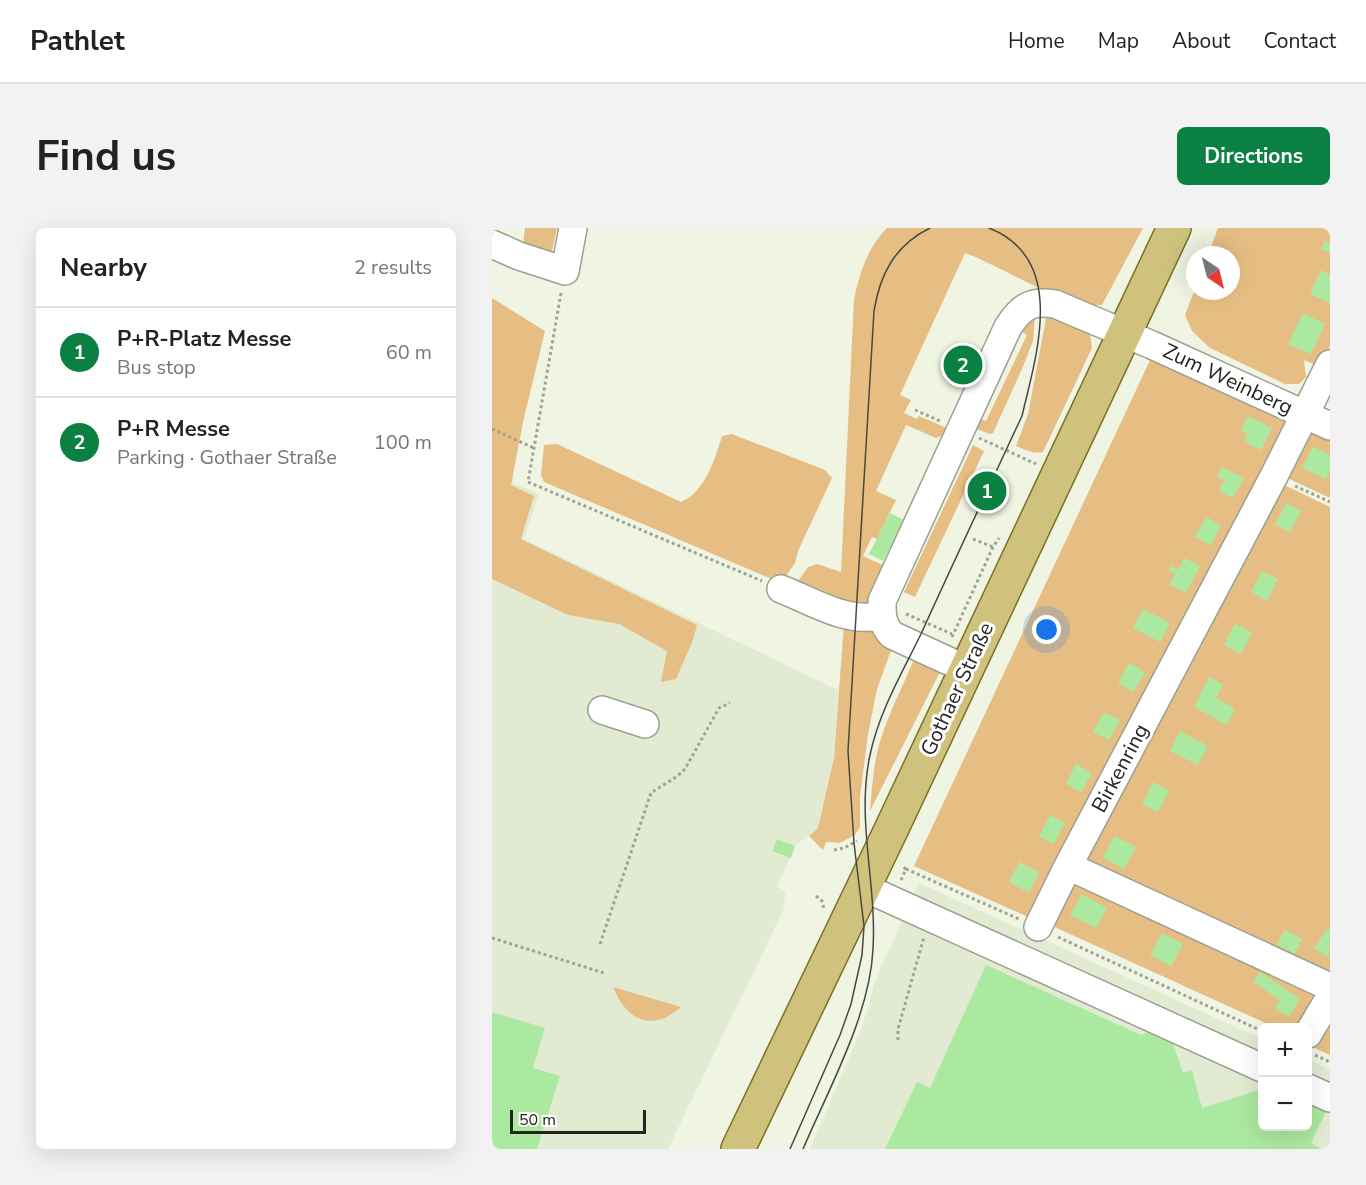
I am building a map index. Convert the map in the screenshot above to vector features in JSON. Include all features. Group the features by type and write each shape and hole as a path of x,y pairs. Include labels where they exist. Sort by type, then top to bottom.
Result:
{"main road":[{"name":"Gothaer Straße","path":"738,1149 1174,228"}],"street":[{"path":"492,244 519,256 565,271 573,228"},
{"name":"Zum Weinberg","path":"882,616 882,601 1008,327 1016,315 1028,305 1041,302 1055,304 1126,333 1330,426"},
{"name":"Birkenring","path":"1038,927 1274,476 1330,364"},
{"path":"780,589 835,613 869,619 882,616 885,628 892,635 966,669"},
{"path":"602,710 645,724"},
{"path":"1068,866 1330,987"},
{"path":"863,887 1258,1066"},
{"path":"1312,1027 1330,997"},
{"path":"1312,1090 1330,1098"}],"path":[{"path":"565,271 528,482 780,589"},
{"path":"492,429 534,448"},
{"path":"1274,476 1330,502"},
{"path":"973,539 993,547"},
{"path":"600,944 651,793 685,769 719,708 730,702"},
{"path":"906,869 1258,1029"},
{"path":"898,1040 898,1029 926,929"},
{"path":"492,938 604,973"},
{"path":"1312,1054 1330,1062"}],"shaded area":[{"path":"525,228 557,228 551,255 523,245"},
{"path":"887,228 1143,228 1102,305 1069,300 965,253 900,395 911,400 904,413 917,419 919,416 951,430 948,434 936,438 906,425 876,491 896,500 877,539 872,537 863,556 887,567 875,607 839,606 796,584 808,567 817,564 841,572 854,299 869,252"},
{"path":"1218,228 1330,228 1330,346 1320,367 1304,360 1306,377 1299,384 1285,384 1210,348 1192,331 1185,315 1191,300 1240,300 1240,246 1211,246"},
{"path":"492,298 545,331 523,422 511,485 534,496 521,539 697,625 676,679 661,682 667,651 619,624 568,615 492,579"},
{"path":"1047,313 1086,329 1090,335 1092,348 1043,452 1036,452 1016,446 1028,414"},
{"path":"1035,314 1033,341 993,433 974,428 976,417 986,421 1027,335 1017,329"},
{"path":"1151,358 1294,422 1035,920 914,866"},
{"path":"1308,428 1330,438 1330,498 1285,477"},
{"path":"732,434 825,470 832,478 798,551 795,563 784,579 774,580 544,482 541,475 544,445 557,444 681,502 697,491 703,483 722,436"},
{"path":"973,445 984,451 915,597 904,592"},
{"path":"492,469 515,476 513,483 539,494 524,539 838,690 834,758 818,828 795,846 777,887 786,891 783,911 668,1149 492,1149"},
{"path":"1282,484 1330,507 1330,977 1088,867 1083,855"},
{"path":"844,623 878,626 893,645 877,689 868,734 860,797 860,827 855,835 840,843 826,842 823,850 809,836 818,828 834,758"},
{"path":"915,657 941,670 870,811 879,745"},
{"path":"1070,881 1323,991 1308,1023 1265,1023 1048,924"},
{"path":"919,883 1258,1037 1258,1131 1312,1131 1312,1061 1330,1070 1330,1149 810,1149 856,1042 875,981"},
{"path":"613,987 681,1007 660,1019 650,1021 641,1019 625,1008"},
{"path":"1330,1013 1330,1055 1312,1047 1312,1043"}],"building":[{"path":"1325,241 1330,243 1330,253 1321,249"},
{"path":"1321,270 1330,275 1330,303 1310,294"},
{"path":"1303,313 1325,324 1311,354 1288,344"},
{"path":"1248,416 1272,428 1261,450 1244,441 1248,434 1241,431"},
{"path":"1313,447 1330,455 1330,471 1326,479 1302,468"},
{"path":"1222,467 1244,478 1233,498 1219,491 1224,480 1217,477"},
{"path":"1286,503 1301,511 1290,532 1275,525"},
{"path":"890,513 904,520 883,561 869,554"},
{"path":"1206,517 1221,525 1211,545 1195,537"},
{"path":"1184,558 1200,566 1186,593 1170,585 1175,574 1168,571 1171,566 1178,570"},
{"path":"1262,571 1278,579 1267,601 1251,592"},
{"path":"1143,609 1170,623 1160,642 1133,628"},
{"path":"1235,624 1252,633 1241,654 1224,645"},
{"path":"1129,663 1145,672 1134,692 1118,683"},
{"path":"1209,677 1223,685 1216,698 1235,709 1227,725 1194,707"},
{"path":"1104,712 1120,720 1109,740 1093,732"},
{"path":"1180,731 1208,746 1198,765 1170,751"},
{"path":"1076,764 1092,773 1081,792 1066,784"},
{"path":"1153,782 1169,791 1158,812 1142,804"},
{"path":"1050,815 1065,823 1054,844 1039,836"},
{"path":"1114,836 1136,847 1124,869 1103,858"},
{"path":"777,839 795,846 791,858 772,851"},
{"path":"1019,862 1039,872 1029,893 1009,882"},
{"path":"1082,894 1107,908 1096,928 1070,915"},
{"path":"1327,929 1330,931 1329,958 1314,948"},
{"path":"1285,930 1302,939 1295,954 1277,945"},
{"path":"1162,933 1183,944 1171,966 1150,955"},
{"path":"986,965 1141,1035 1167,1026 1183,1073 1192,1070 1202,1108 1258,1090 1258,1131 1312,1131 1312,1099 1328,1107 1311,1143 1322,1149 885,1149 917,1082 930,1088"},
{"path":"1260,972 1300,999 1289,1017 1275,1008 1280,1000 1253,982"},
{"path":"492,1012 545,1028 533,1068 560,1076 537,1149 492,1149"}],"tram line":[{"path":"790,1149 840,1035 851,1004 862,955 864,926 854,843 848,751 874,311 880,285 891,262 907,243 930,228"},
{"path":"803,1149 847,1051 870,974 873,925 865,804 866,779 874,739 892,693 1022,416 1034,366 1039,338 1038,285 1029,262 1014,243 989,228"}],"place":[{"name":"P+R Messe","path":"963,365"},
{"name":"P+R-Platz Messe","path":"987,491"}]}
